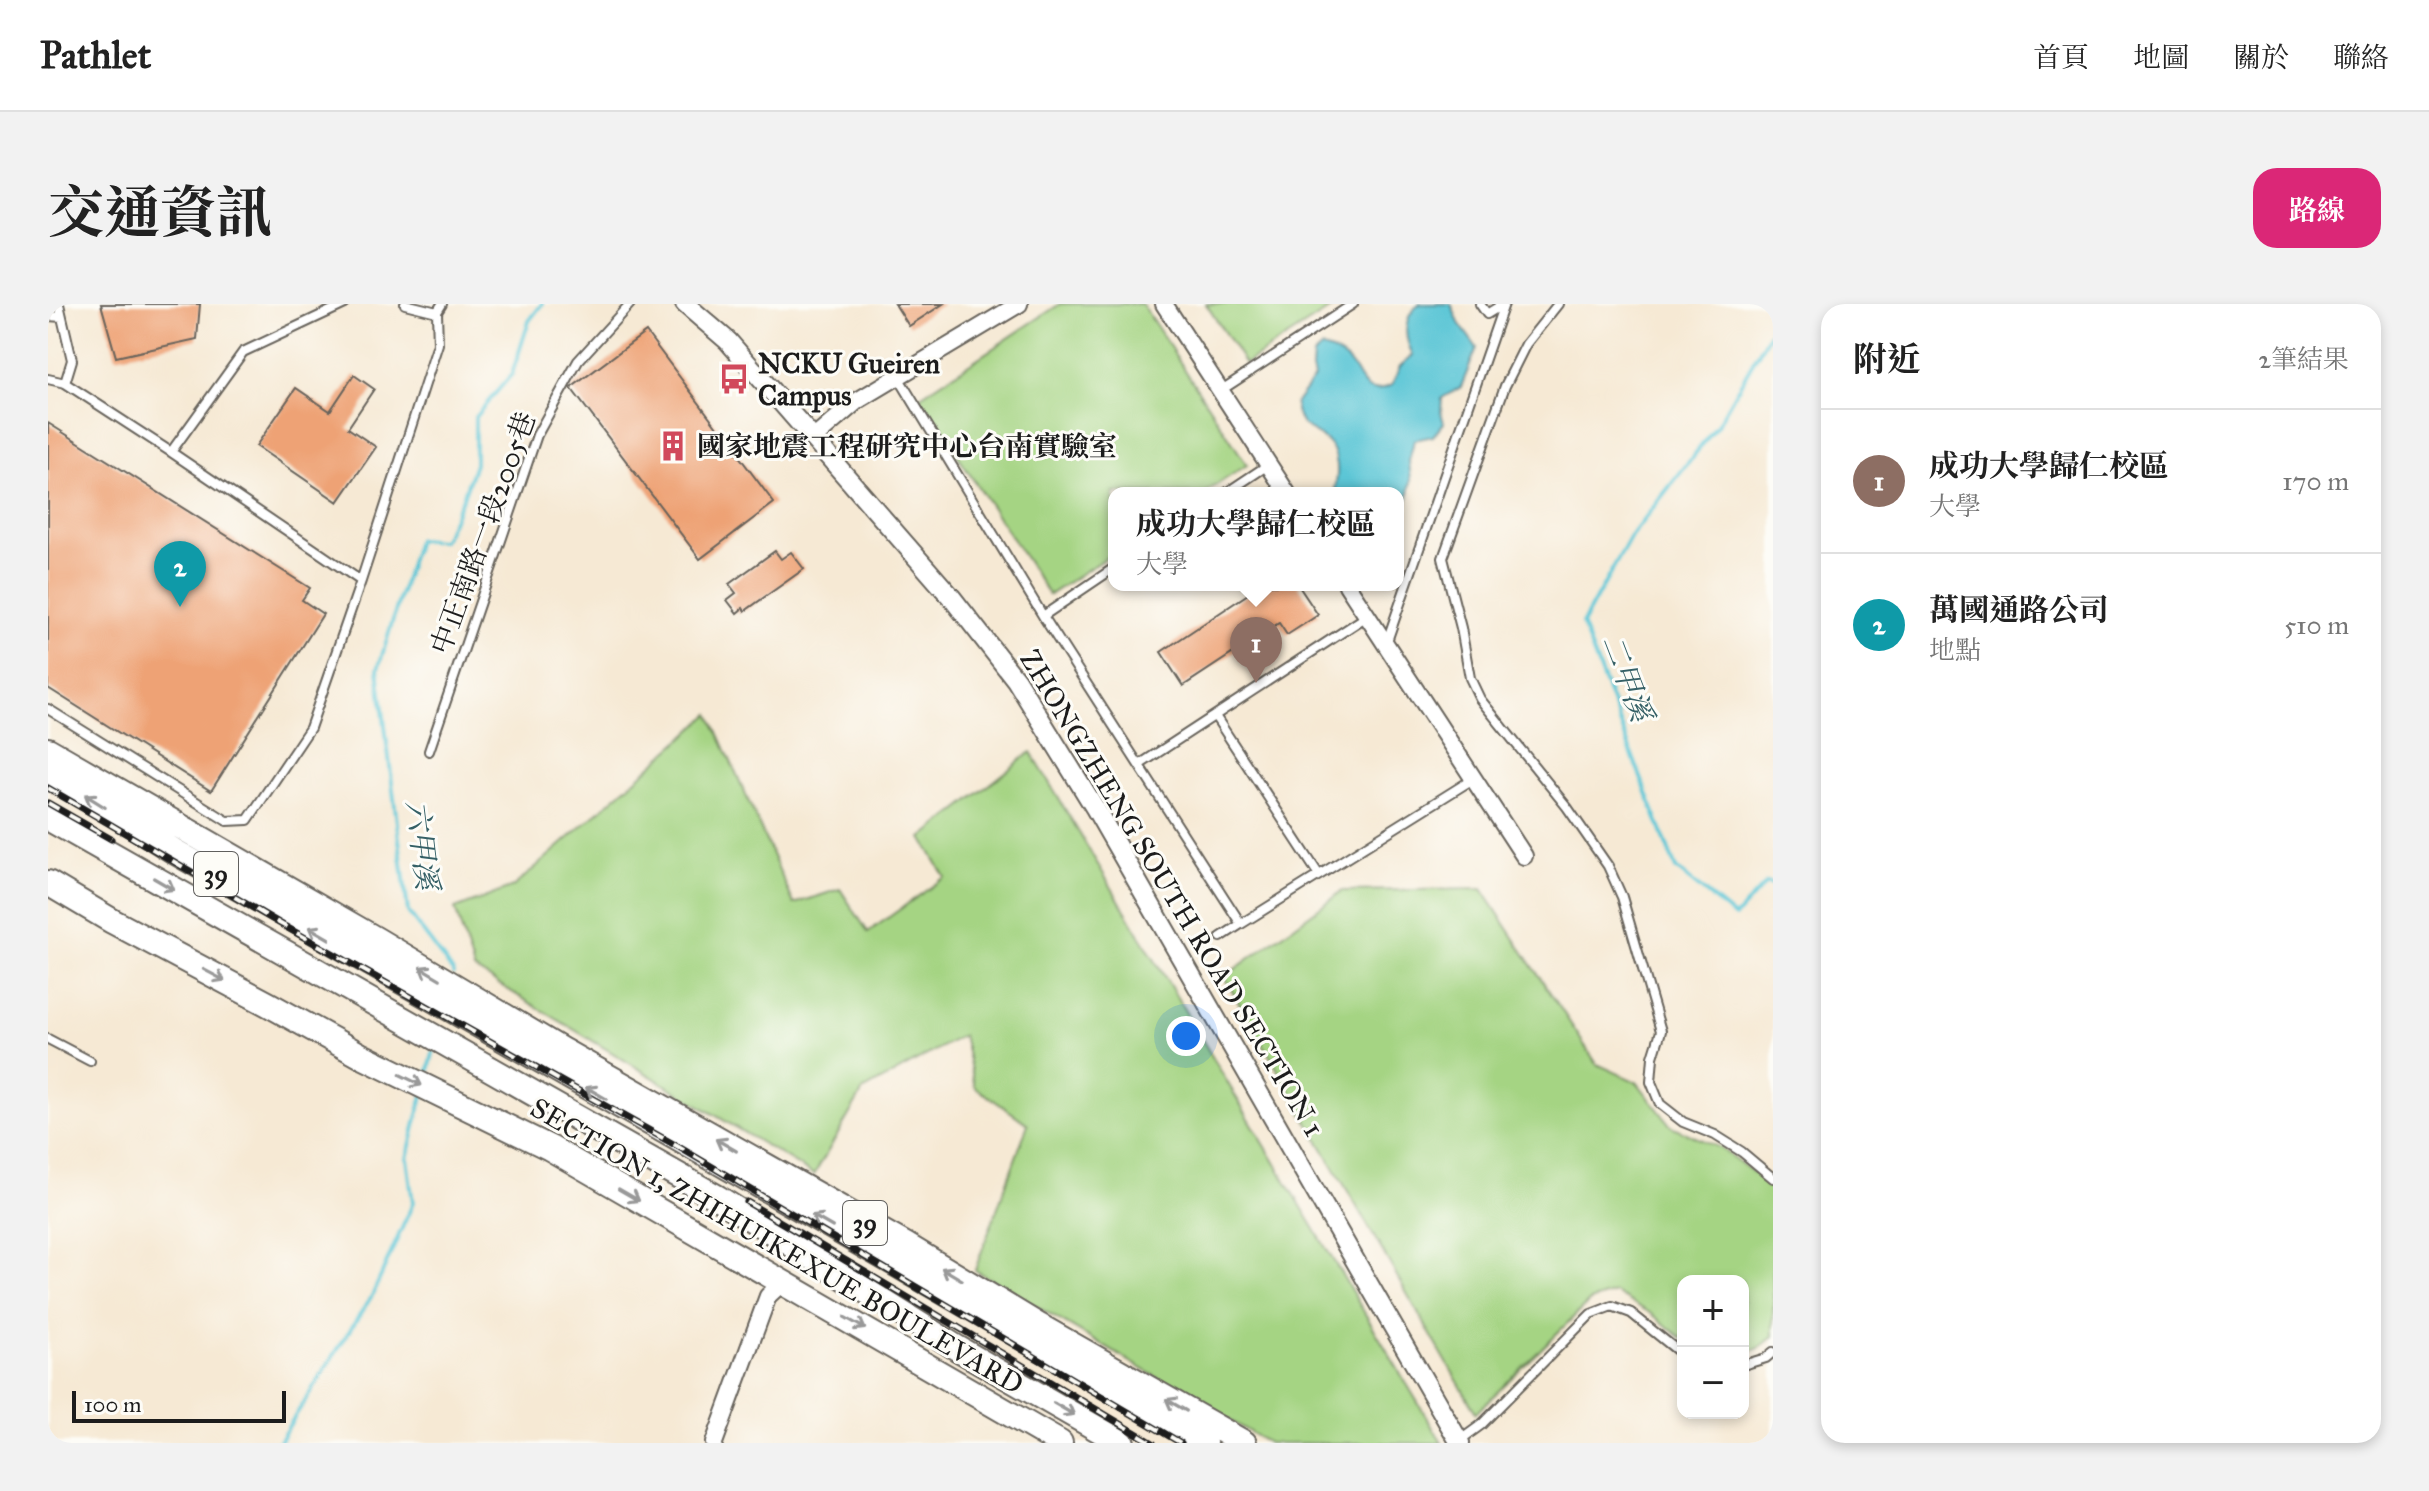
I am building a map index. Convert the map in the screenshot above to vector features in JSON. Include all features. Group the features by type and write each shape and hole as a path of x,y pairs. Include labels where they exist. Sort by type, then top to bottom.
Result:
{"main road":[{"name":"39","path":"48,750 377,940 483,1005 907,1246 1071,1345 1244,1443"},
{"name":"39","path":"48,772 174,851"},
{"name":"SECTION 1, ZHIHUIKEXUE BOULEVARD","path":"48,818 718,1198 957,1348 1122,1443"},
{"path":"174,851 285,889"},
{"name":"SECTION 1, ZHIHUIKEXUE BOULEVARD","path":"174,851 1204,1443"},
{"name":"SECTION 1, ZHIHUIKEXUE BOULEVARD","path":"49,886 360,1055 550,1148 1060,1443"},
{"path":"1071,1345 1135,1403"}],"street":[{"name":"ZHONGZHENG SOUTH ROAD SECTION 1","path":"685,304 728,341 952,598 1016,680 1110,834 1459,1442"},
{"path":"813,439 857,401 1019,304"},
{"path":"1164,304 1283,487"},
{"path":"1351,591 1524,856"},
{"path":"714,1443 768,1296 782,1283"}],"lane":[{"path":"59,304 72,360 65,383"},
{"path":"171,452 243,352 345,304"},
{"path":"48,709 227,821 248,820 310,728 438,344 440,308 405,304"},
{"name":"中正南路一段2005巷","path":"429,751 537,435 578,361 630,304"},
{"path":"1220,391 1353,304"},
{"path":"1480,304 1487,314 1504,304"},
{"path":"1386,644 1504,304"},
{"path":"1558,304 1526,344 1505,386 1443,558 1470,678 1480,699 1567,807 1608,866 1617,886 1661,1031 1653,1057 1651,1082 1660,1104 1683,1122 1715,1135 1742,1152 1773,1178"},
{"path":"48,316 62,317"},
{"path":"897,375 1043,616 1241,924"},
{"path":"48,379 65,383 361,581"},
{"path":"1235,487 1268,464"},
{"path":"1043,616 1108,572"},
{"path":"1139,765 1367,616"},
{"path":"1215,716 1319,875"},
{"path":"1221,937 1474,779"},
{"path":"48,1039 90,1061"},
{"path":"1459,1442 1481,1425 1591,1314 1612,1306 1631,1313 1677,1350"},
{"path":"1749,1363 1766,1358 1773,1352"}],"green space":[{"path":"1060,304 1142,304 1247,465 1213,487 1108,487 1108,556 1049,595 919,397"},
{"path":"1206,304 1338,304 1245,364"},
{"path":"710,714 794,904 840,889 868,932 945,877 922,838 1031,752 1442,1443 1268,1443 975,1270 1028,1124 975,1087 963,1035 863,1091 814,1175 474,969 455,909 513,887"},
{"path":"1482,889 1597,1064 1637,1082 1671,1126 1720,1148 1773,1187 1773,1337 1749,1352 1749,1275 1677,1275 1677,1334 1652,1314 1615,1293 1590,1301 1476,1413 1224,977 1342,891"}],"water":[{"path":"1420,304 1451,304 1459,323 1477,348 1461,387 1442,398 1444,423 1433,436 1414,440 1409,461 1409,495 1404,513 1404,487 1335,487 1337,464 1334,452 1326,441 1302,424 1295,404 1314,378 1313,356 1322,348 1345,359 1369,389 1379,390 1392,385 1400,366 1413,355 1406,328 1414,309"}],"building":[{"path":"101,304 200,304 197,339 116,357"},
{"path":"895,304 943,304 909,326"},
{"name":"國家地震工程研究中心台南實驗室","path":"646,332 774,503 700,559 571,388"},
{"path":"354,375 374,389 348,428 376,447 338,502 256,446 296,388 330,411"},
{"path":"48,423 310,588 302,600 323,614 211,791 48,688"},
{"path":"775,551 781,559 791,552 804,569 745,611 743,608 737,613 727,600 736,593 729,584"},
{"path":"1252,591 1302,591 1318,615 1287,635 1279,623 1183,686 1161,652"}],"waterway":[{"name":"六甲溪","path":"453,974 408,912 378,669 417,540 443,541 475,464 475,417 512,374 529,321 542,304"},
{"name":"二甲溪","path":"1773,327 1716,427 1631,536 1582,624 1676,869 1735,917 1766,883 1773,885"},
{"name":"六甲溪","path":"427,1079 434,1049"},
{"name":"六甲溪","path":"278,1443 373,1294 413,1203 407,1158 423,1095"}],"railway":[{"path":"48,788 279,923 677,1146 1181,1443"},
{"path":"48,803 111,839"},
{"path":"747,1202 1153,1443"}],"place":[{"name":"NCKU Gueiren Campus","path":"734,379"},
{"name":"國家地震工程研究中心台南實驗室","path":"673,446"},
{"name":"萬國通路公司","path":"180,607"},
{"name":"成功大學歸仁校區","path":"1256,683"}]}
